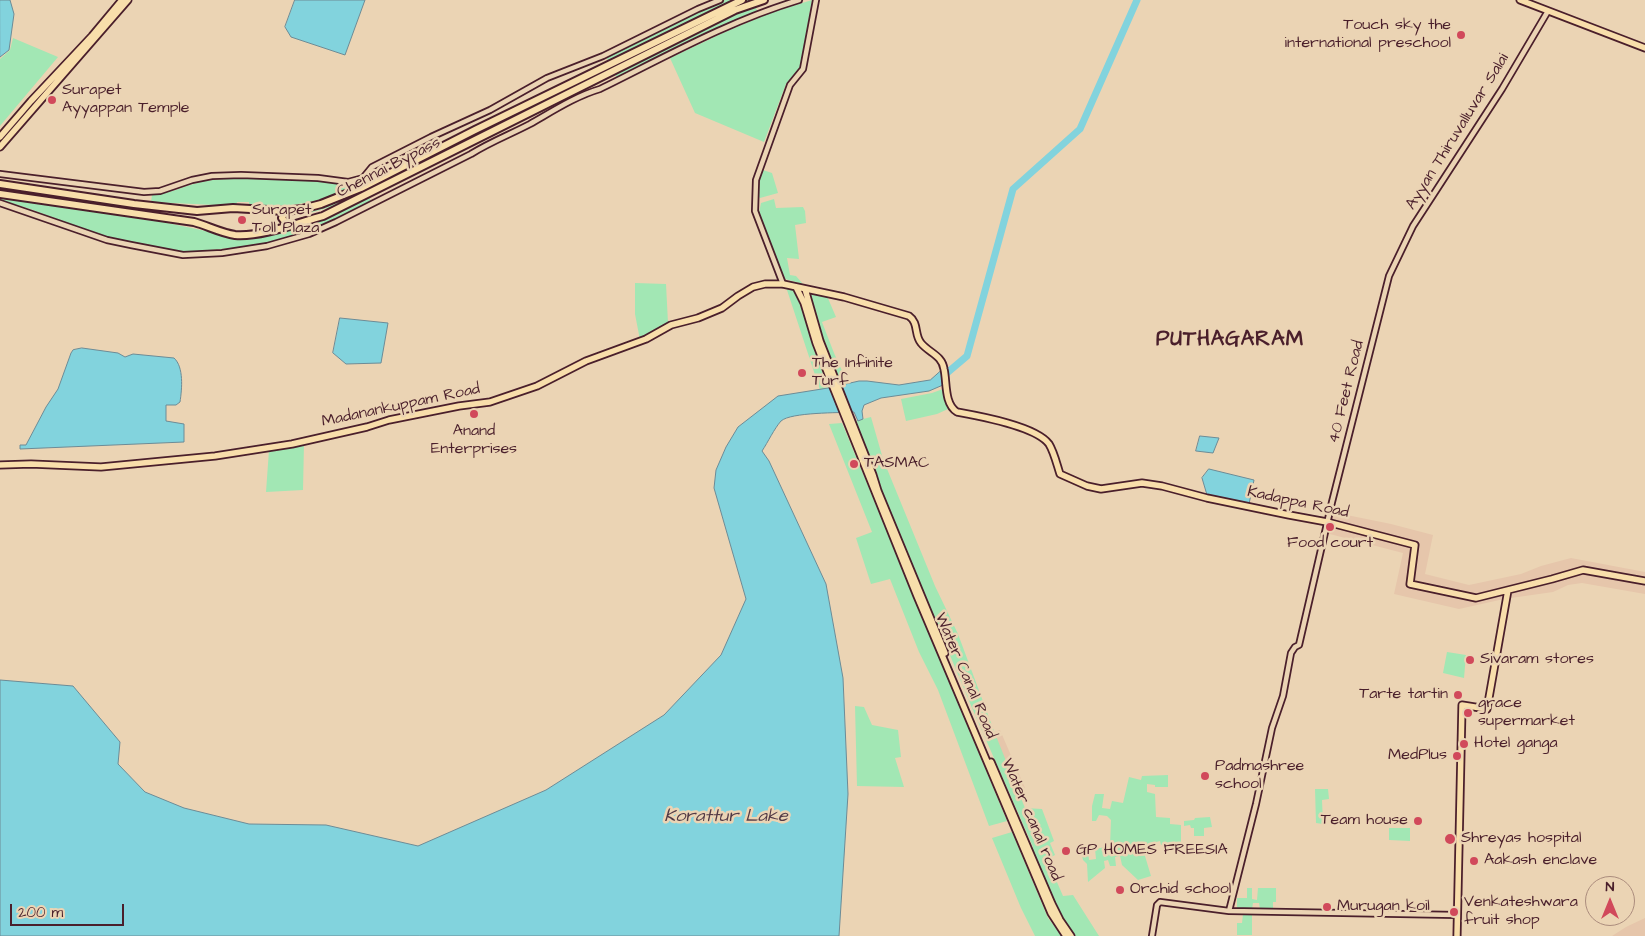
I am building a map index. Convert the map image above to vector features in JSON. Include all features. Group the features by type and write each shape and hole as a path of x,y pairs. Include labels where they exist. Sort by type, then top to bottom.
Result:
{"highway":[{"name":"Chennai Bypass","path":"0,184 134,204 197,211 234,208 285,211 321,204 361,188 475,130 742,0"},
{"name":"Chennai Bypass","path":"2,194 194,222 234,235 252,235 323,216 727,15 764,0"},
{"path":"194,222 197,211"},
{"path":"285,211 282,218 291,225"}],"main road":[{"path":"110,17 122,0"},
{"path":"0,137 47,88 110,17 128,0"},
{"path":"1520,0 1645,48"},
{"path":"0,147 47,88"},
{"name":"Madanankuppam Road","path":"0,465 30,464 101,467 215,456 292,444 389,420 459,406 490,402 538,386 586,361 646,339 671,325 722,308 753,287 765,284 783,284 806,289"},
{"path":"796,287 804,303 816,343 849,421"},
{"path":"806,289 819,340 834,384"},
{"name":"Kadappa Road","path":"806,289 844,297 908,316 915,323 917,336 922,344 940,360 944,368 952,409 957,412 1017,426 1032,432 1049,444 1060,474 1087,486 1102,489 1134,484 1151,484 1222,501 1327,522 1415,545 1410,584 1476,598 1583,570 1645,581"},
{"name":"Water canal road","path":"849,421 873,475 961,696 1012,808 1032,862 1060,920 1071,936"},
{"name":"Water Canal Road","path":"849,421 859,454 955,689 1032,862 1051,913 1066,936"},
{"path":"1456,936 1462,705 1487,710 1508,590"}],"street":[{"path":"0,174 144,192 160,191 192,180 212,176 241,175 318,178 348,182 363,178 372,167 490,110 547,78 603,56 720,0"},
{"path":"0,203 107,240 183,255 222,253 289,241 336,222 587,93 600,89 700,39 771,8 799,0"},
{"path":"783,284 755,211 756,180 790,85 802,69 816,0"},
{"name":"Ayyan Thiruvalluvar Salai","path":"1392,269 1413,226 1502,89 1548,11"},
{"name":"40 Feet Road","path":"1230,911 1272,728 1281,701 1291,653 1299,645 1362,377 1392,269"},
{"path":"1152,936 1157,905 1160,902 1230,911 1457,915"}],"shaded area":[{"path":"1327,511 1433,535 1425,574 1469,585 1521,574 1541,566 1571,558 1645,572 1645,594 1582,583 1568,585 1553,592 1504,599 1459,609 1394,594 1403,553 1322,532"},
{"path":"1457,707 1467,708 1462,936 1452,936"},
{"path":"1000,730 1025,788 1012,793 985,735"},
{"path":"1645,918 1645,936 1612,936 1628,926 1635,926 1635,923"}],"green space":[{"path":"725,0 736,0 609,62 606,57 698,11"},
{"path":"746,0 759,0 345,203 299,216 343,199 734,4"},
{"path":"812,0 800,67 786,84 764,142 695,113 670,58 770,13"},
{"path":"755,6 758,12 700,37 617,78 614,73 736,12"},
{"path":"13,38 58,57 0,126 0,59 10,50"},
{"path":"763,170 772,173 778,193 760,198 760,178"},
{"path":"241,178 311,180 345,185 348,189 321,200 286,206 249,205 249,202 237,202 236,206 151,202 152,195 206,181"},
{"path":"0,196 124,214 235,237 325,218 369,197 371,201 335,221 310,232 266,244 183,253 107,238 30,209 0,200"},
{"path":"774,199 776,208 803,207 805,211 806,223 795,225 799,259 787,258 790,275 796,276 803,284 785,279 759,213 761,203"},
{"path":"635,283 666,284 668,323 640,340 635,314"},
{"path":"786,287 794,290 799,296 815,352 828,388 820,390"},
{"path":"809,292 827,296 836,317 822,322 848,384 841,386 818,324"},
{"path":"943,389 948,409 937,414 906,421 901,399"},
{"path":"871,417 883,459 935,586 958,634 1025,808 1042,809 1054,841 1050,843 1055,855 1047,859 1063,896 1073,895 1099,936 1074,936 1061,916 1045,883 1031,849 1033,847 972,708 886,502 855,421"},
{"path":"842,423 1007,821 989,826 938,690 919,652 890,579 871,584 856,538 872,532 829,424"},
{"path":"304,443 303,490 266,492 269,450"},
{"path":"1447,652 1466,655 1464,678 1443,673"},
{"path":"855,706 864,707 872,725 898,730 901,757 895,758 904,787 857,786"},
{"path":"1168,775 1168,787 1155,787 1155,785 1147,784 1147,792 1155,794 1156,817 1170,818 1170,824 1181,825 1181,842 1161,845 1160,841 1142,846 1151,876 1138,880 1122,865 1120,856 1115,857 1116,866 1110,866 1108,860 1104,861 1105,868 1088,882 1087,864 1083,860 1081,851 1088,851 1089,860 1096,859 1095,849 1110,846 1111,820 1107,816 1099,815 1096,821 1092,821 1092,806 1095,794 1104,794 1102,808 1110,809 1112,801 1123,803 1129,777 1141,780 1142,776"},
{"path":"1315,789 1328,789 1329,799 1322,800 1323,824 1316,823"},
{"path":"1210,817 1212,827 1204,828 1204,836 1194,836 1194,828 1191,828 1190,825 1184,826 1184,821"},
{"path":"1389,828 1410,828 1410,841 1389,840"},
{"path":"1012,832 1048,918 1062,936 1035,936 1021,908 992,838"},
{"path":"1247,888 1252,888 1252,899 1257,900 1258,888 1276,888 1276,902 1273,902 1273,909 1260,909 1259,903 1253,903 1252,909 1237,909 1237,898 1247,898"},
{"path":"1243,914 1252,914 1252,935 1237,935 1237,923 1242,923"}],"water":[{"path":"0,0 10,0 14,14 9,50 0,57"},
{"path":"295,0 365,0 345,55 291,37 285,27"},
{"path":"340,318 388,323 381,363 346,364 333,353"},
{"path":"82,348 118,353 125,357 133,354 174,358 181,372 181,397 180,402 176,405 166,405 166,421 184,424 184,442 20,449 20,445 26,445 58,389 71,353 73,350"},
{"name":"Korattur Lake","path":"942,370 943,385 929,391 881,398 864,405 862,411 863,419 858,421 854,412 805,414 786,418 778,424 762,451 769,461 826,584 843,678 848,794 839,936 0,936 0,680 73,686 120,742 118,764 145,792 184,808 249,824 326,825 418,846 546,790 664,715 721,655 746,599 714,488 716,470 726,447 738,427 778,396 859,381 899,385 930,380"},
{"path":"1200,436 1219,438 1213,453 1196,451"},
{"path":"1209,469 1254,480 1249,504 1207,495 1202,478"}],"waterway":[{"path":"941,378 967,356 1013,189 1080,129 1137,0"}],"place":[{"name":"Touch sky the international preschool","path":"1461,35"},
{"name":"Surapet Ayyappan Temple","path":"52,100"},
{"name":"Surapet Toll Plaza","path":"242,220"},
{"name":"The Infinite Turf","path":"802,373"},
{"name":"Anand Enterprises","path":"474,414"},
{"name":"TASMAC","path":"854,464"},
{"name":"Food court","path":"1330,527"},
{"name":"Sivaram stores","path":"1470,660"},
{"name":"Tarte tartin","path":"1458,695"},
{"name":"grace supermarket","path":"1468,713"},
{"name":"Hotel ganga","path":"1464,744"},
{"name":"MedPlus","path":"1457,756"},
{"name":"Padmashree school","path":"1205,776"},
{"name":"Team house","path":"1418,821"},
{"name":"Shreyas hospital","path":"1450,839"},
{"name":"GP HOMES FREESIA","path":"1066,851"},
{"name":"Aakash enclave","path":"1474,861"},
{"name":"Orchid school","path":"1120,890"},
{"name":"Murugan koil","path":"1327,907"},
{"name":"Venkateshwara fruit shop","path":"1454,912"}],"district":[{"name":"PUTHAGARAM","path":"1230,341"}]}
